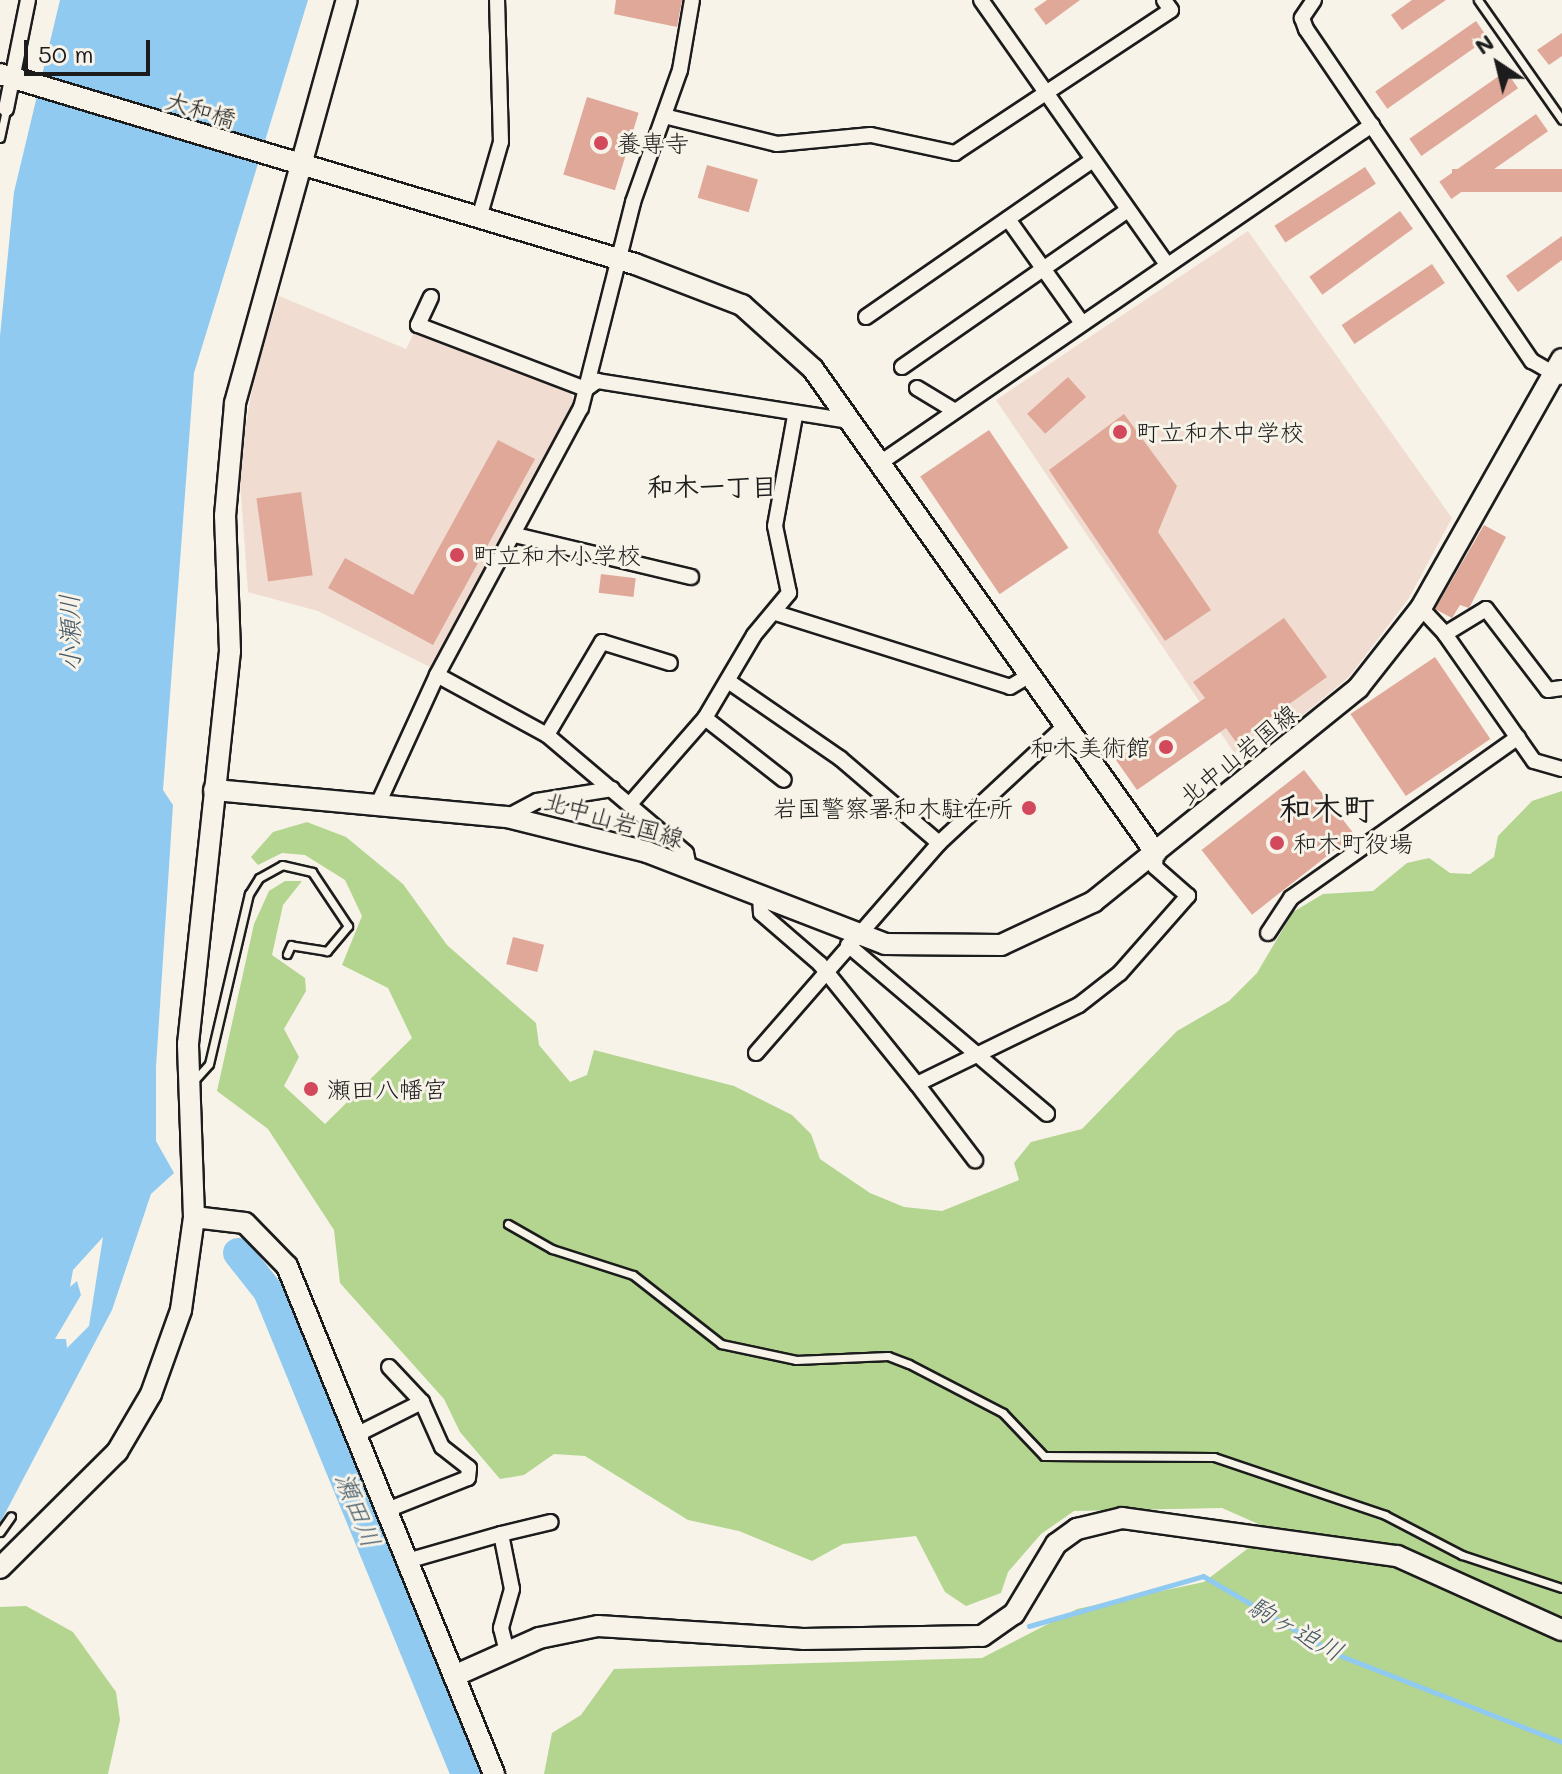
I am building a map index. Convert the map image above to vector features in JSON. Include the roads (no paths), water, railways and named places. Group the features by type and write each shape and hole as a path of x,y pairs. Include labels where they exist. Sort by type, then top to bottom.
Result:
{"street":[{"path":"6,109 28,0"},
{"path":"0,1568 117,1452 151,1394 181,1310 194,1217 186,1084 230,651 225,516 235,403 299,163 347,0"},
{"path":"479,218 501,142 497,0"},
{"path":"378,804 437,675 515,535 586,389 620,260 664,116 692,0"},
{"path":"981,0 1167,265"},
{"path":"664,116 777,144 871,135 955,153 1048,95 1171,10 1164,0"},
{"path":"1314,0 1302,18 1306,29 1532,361 1558,371"},
{"name":"大和橋","path":"12,78 269,158 299,163 709,287 767,322 880,463 1156,853"},
{"path":"880,463 1372,125"},
{"path":"866,317 1093,160"},
{"path":"902,367 1128,210"},
{"path":"1008,219 1082,323"},
{"path":"431,297 418,325 586,389"},
{"name":"北中山岩国線","path":"214,790 507,817 689,867 760,895 853,940 927,949 1001,945 1093,902 1358,688 1421,608 1558,371"},
{"path":"586,389 597,381 795,416 849,421"},
{"path":"917,388 955,411"},
{"path":"630,804 705,718 789,593 775,526 795,416"},
{"path":"515,535 691,577"},
{"path":"1421,608 1445,634 1534,761 1562,769"},
{"path":"1445,634 1486,609 1548,690 1562,688"},
{"path":"776,613 1010,687 1028,676"},
{"path":"547,735 602,642 670,663"},
{"path":"437,675 547,735 686,853 689,867"},
{"path":"728,681 841,759 939,843"},
{"path":"705,718 784,780"},
{"path":"756,1053 939,843 1064,727"},
{"path":"1268,933 1291,898 1518,737"},
{"path":"507,817 537,801 612,789"},
{"path":"917,1084 1079,1005 1186,901 1155,867 1156,853"},
{"path":"760,895 761,913 825,971 975,1160"},
{"path":"853,940 1047,1114"},
{"path":"194,1217 245,1223 287,1266 494,1774"},
{"path":"387,1510 468,1478 469,1468 442,1447 422,1402 389,1367"},
{"path":"356,1435 422,1402"},
{"path":"454,1676 507,1652 598,1626 803,1639 982,1636 1014,1614 1056,1544 1088,1525 1122,1518 1397,1556 1562,1630"},
{"path":"407,1561 551,1522"},
{"path":"501,1534 512,1589 501,1628 507,1652"}],"lane":[{"path":"1478,0 1562,120"},
{"path":"0,138 6,109"},
{"path":"186,1084 203,1079 209,1064 249,894 259,878 282,865 312,872 348,926 327,951 291,945 287,954"},
{"path":"508,1224 552,1249 633,1275 721,1344 796,1360 888,1356 909,1364 1003,1413 1044,1456 1214,1457 1385,1515 1462,1555 1562,1588"},
{"path":"0,1532 11,1516"}],"water":[{"name":"小瀬川","path":"60,0 308,0 194,373 163,790 173,805 156,1067 156,1141 174,1173 151,1194 112,1310 0,1523 0,336 14,192","holes":["103,1237 89,1326 67,1348 66,1339 55,1339 81,1295 77,1281 70,1287 73,1270"]}],"waterway":[{"name":"瀬田川","path":"238,1253 268,1291 466,1774"},
{"name":"駒ヶ迫川","path":"1029,1626 1203,1576 1336,1654 1562,1742"}],"place":[{"name":"養専寺","path":"601,143"},
{"name":"町立和木中学校","path":"1120,432"},
{"name":"町立和木小学校","path":"457,555"},
{"name":"和木美術館","path":"1166,747"},
{"name":"岩国警察署和木駐在所","path":"1029,808"},
{"name":"和木町役場","path":"1277,843"},
{"name":"瀬田八幡宮","path":"311,1089"}],"district":[{"name":"和木一丁目","path":"712,487"},
{"name":"和木町","path":"1327,807"}]}
